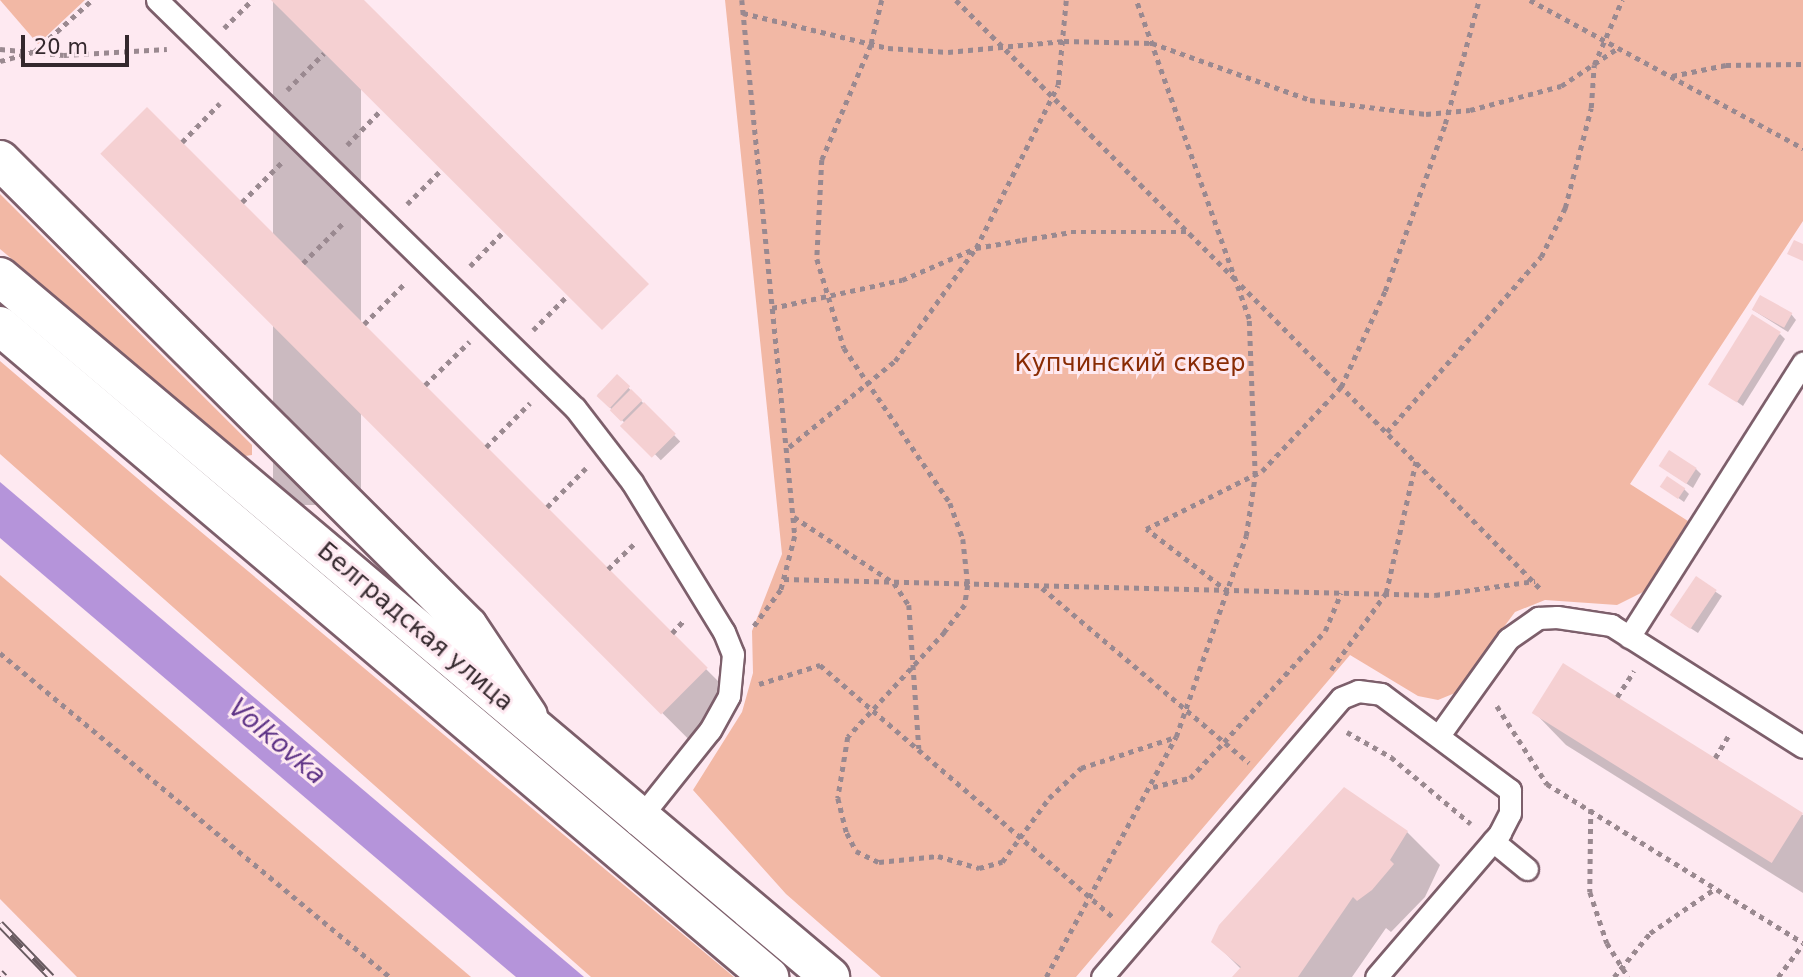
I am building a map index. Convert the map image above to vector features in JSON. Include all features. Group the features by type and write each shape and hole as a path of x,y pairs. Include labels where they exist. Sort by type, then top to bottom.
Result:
{"street":[{"path":"0,160 468,626 537,730"},
{"name":"Белградская улица","path":"0,277 830,977"},
{"name":"Белградская улица","path":"0,326 769,977"}],"lane":[{"path":"157,0 550,383 607,447 657,521 724,632 734,674 710,730 615,847"},
{"path":"1629,637 1803,363"},
{"path":"1440,734 1508,639 1538,618 1611,625 1803,747"},
{"path":"1102,977 1341,698 1358,691 1381,694 1440,734 1510,790 1510,813 1493,841 1376,977"},
{"path":"1493,841 1527,869"}],"path":[{"path":"0,61 34,52 92,0"},
{"path":"0,49 34,52 205,47 251,0"},
{"path":"742,0 794,517 784,579 744,639"},
{"path":"882,0 871,45 822,160 817,259 826,296 844,348 950,503 963,539 968,585 965,605 912,668 872,708 848,737 839,766 838,798 856,851 879,862 938,856 979,868 1002,862 1022,839 1049,798 1081,768 1176,737"},
{"path":"956,0 1536,581 1549,601"},
{"path":"789,448 895,361 976,248 1053,97 1065,41 1066,0"},
{"path":"1046,977 1088,896 1152,787 1176,737 1228,592 1255,476 1249,319 1239,283 1219,244 1136,0"},
{"path":"1228,592 1146,529 1255,476 1341,387 1385,291 1448,112 1479,0"},
{"path":"1530,0 1803,148"},
{"path":"1387,432 1541,257 1565,208 1591,108 1594,65 1607,43 1622,0"},
{"path":"743,13 871,45 948,52 1065,41 1152,43 1310,100 1358,109 1448,112 1561,86 1618,48"},
{"path":"268,109 324,53"},
{"path":"1671,77 1726,65 1803,64"},
{"path":"181,142 241,82"},
{"path":"327,166 381,110"},
{"path":"242,202 302,142"},
{"path":"386,224 441,170"},
{"path":"303,263 364,202"},
{"path":"450,286 503,232"},
{"path":"772,308 902,280 976,248 1071,232 1188,232"},
{"path":"364,324 426,262"},
{"path":"514,349 567,296"},
{"path":"425,385 488,323"},
{"path":"486,447 550,383"},
{"path":"547,507 607,447"},
{"path":"1328,672 1386,593 1416,461"},
{"path":"794,517 894,583 909,605 919,750"},
{"path":"608,569 657,521"},
{"path":"784,579 1435,595 1536,581"},
{"path":"1042,587 1269,781"},
{"path":"1152,787 1190,778 1325,631 1340,593"},
{"path":"0,653 390,977"},
{"path":"761,683 820,665 1135,937"},
{"path":"1489,667 1493,698 1527,761 1547,783 1803,943 1778,977"},
{"path":"1334,740 1343,730 1391,757 1471,824 1462,834"},
{"path":"1250,768 1258,757"},
{"path":"1591,809 1590,892 1620,968 1628,977"},
{"path":"1614,977 1650,933 1716,888"},
{"path":"1110,931 1127,912"}],"green space":[{"path":"0,0 85,0 38,44"},
{"name":"Купчинский сквер","path":"725,0 1803,0 1803,221 1630,484 1688,521 1645,591 1617,605 1545,600 1515,612 1455,693 1438,700 1418,696 1350,655 1076,977 881,977 786,894 693,790 742,712 753,673 752,631 782,554"},
{"path":"0,194 252,445 252,455 245,456 0,249"},
{"path":"0,361 734,977 591,977 0,454"},
{"path":"0,575 471,977 77,977 0,899"}],"water":[{"name":"Volkovka","path":"0,482 584,977 516,977 0,538"}],"building":[{"path":"271,0 364,0 649,284 602,330"},
{"path":"147,107 708,668 661,714 100,154"},
{"path":"1794,240 1803,244 1803,261 1787,254"},
{"path":"1760,295 1792,313 1784,328 1752,310"},
{"path":"1752,314 1781,332 1737,402 1708,384"},
{"path":"617,374 630,386 610,408 597,396"},
{"path":"631,389 642,400 621,422 610,410"},
{"path":"644,402 676,434 652,458 620,426"},
{"path":"1669,450 1697,468 1686,484 1659,466"},
{"path":"1667,476 1685,488 1678,499 1660,487"},
{"path":"1696,576 1717,590 1690,629 1670,615"},
{"path":"1563,663 1803,813 1772,863 1532,713"},
{"path":"1344,787 1408,831 1390,860 1394,864 1372,890 1357,901 1353,897 1298,977 1232,977 1241,967 1211,942 1219,925"}],"railway":[{"path":"0,924 51,977"},
{"path":"0,973 4,977"}]}
